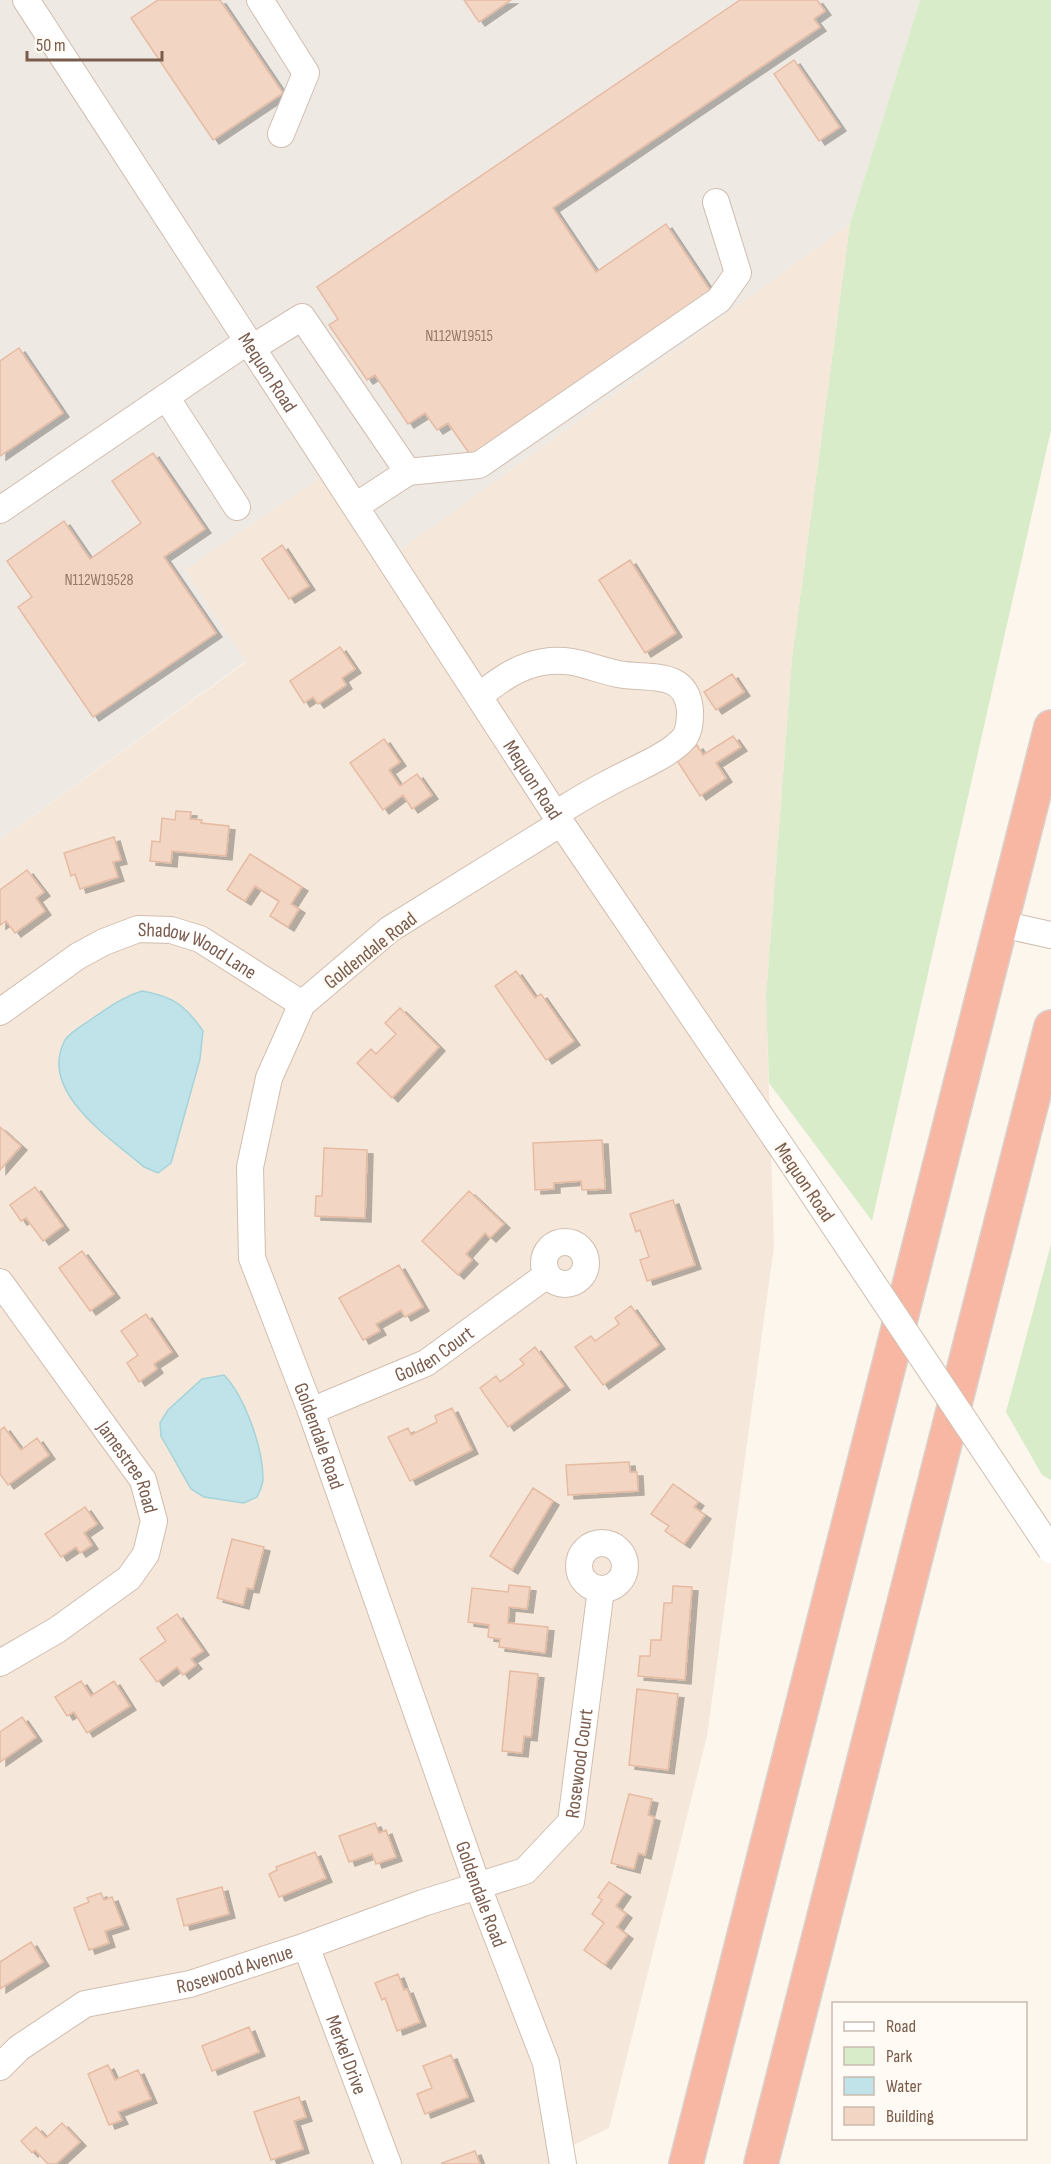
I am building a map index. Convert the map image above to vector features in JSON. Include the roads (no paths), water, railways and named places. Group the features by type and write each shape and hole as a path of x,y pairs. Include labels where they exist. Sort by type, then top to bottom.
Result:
{"highway":[{"path":"686,2164 1051,727"},
{"path":"761,2164 1051,1027"}],"street":[{"path":"260,0 306,73 280,134"},
{"name":"Mequon Road","path":"37,4 250,344 558,818 795,1167 1051,1551"},
{"path":"356,506 407,472 480,465 719,300 738,273 716,202"},
{"path":"0,510 166,397 250,344 302,317 407,472"},
{"path":"166,397 237,507"},
{"name":"Goldendale Road","path":"479,696 500,679 520,669 540,662 563,659 605,672 665,678 676,683 684,690 689,702 691,721 686,736 661,755 558,818 390,929 302,1004 269,1078 250,1167 252,1258 311,1411 478,1887 546,2063 562,2164"},
{"path":"1001,924 1051,935"},
{"name":"Shadow Wood Lane","path":"0,1012 78,956 138,928 171,930 200,939 302,1004"},
{"name":"Golden Court","path":"311,1411 426,1363 547,1275"},
{"name":"Jamestree Road","path":"0,1282 143,1480 154,1521 147,1554 129,1578 57,1630 0,1663"},
{"name":"Rosewood Court","path":"478,1887 525,1871 571,1822 601,1589"},
{"name":"Rosewood Avenue","path":"0,2067 19,2048 85,2004 190,1984 306,1946 423,1903 478,1887"},
{"name":"Merkel Drive","path":"306,1946 388,2164"}],"water":[{"path":"142,991 178,1003 203,1031 200,1059 171,1163 158,1173 144,1167 82,1112 69,1096 61,1078 59,1059 65,1040 73,1032 115,1003"},
{"path":"224,1375 246,1409 260,1453 262,1484 257,1497 244,1503 204,1497 191,1489 161,1436 160,1423 168,1410 202,1379"}]}
